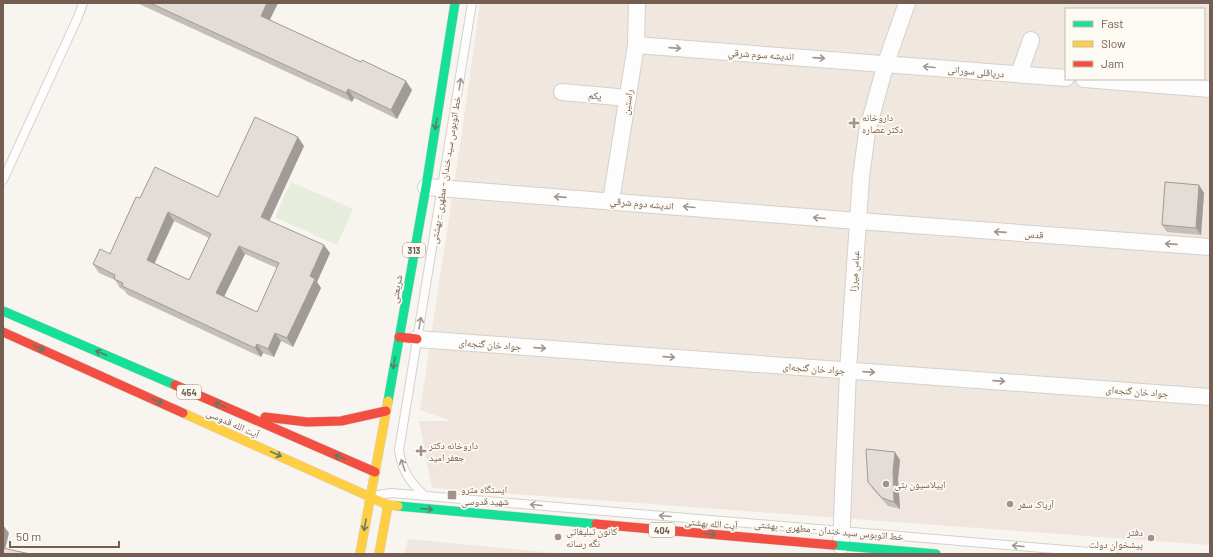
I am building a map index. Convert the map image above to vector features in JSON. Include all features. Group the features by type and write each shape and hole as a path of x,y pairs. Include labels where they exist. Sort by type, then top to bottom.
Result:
{"main road":[{"name":"شریعتی","path":"360,554 426,187 455,3"},
{"name":"آیت الله قدوسی","path":"3,311 375,472"},
{"name":"آیت الله قدوسی","path":"3,332 388,505"},
{"path":"399,337 417,339"},
{"path":"240,414 318,422 341,422 386,411"},
{"path":"379,554 388,505"},
{"name":"آیت الله بهشتی","path":"388,505 936,554"}],"street":[{"name":"راستین","path":"611,201 636,45 637,3"},
{"name":"عباس میرزا","path":"840,546 848,370 861,177 867,132 886,63 907,3"},
{"path":"1020,74 1031,40"},
{"name":"اندیشه سوم شرقي","path":"636,45 886,63"},
{"name":"دریاقلی سورانی","path":"886,63 1065,78"},
{"path":"1097,80 1210,89"},
{"name":"یکم","path":"562,92 628,98"},
{"name":"انديشه دوم شرقي","path":"426,187 858,221"},
{"name":"قدس","path":"858,221 1210,247"},
{"name":"جواد خان گنجه‌ای","path":"417,339 1210,397"}],"lane":[{"path":"3,180 78,17 83,3"},
{"name":"خط اتوبوس سید خندان - مطهری - بهشتی","path":"425,496 410,479 402,463 400,450 472,3"},
{"name":"خط اتوبوس سید خندان - مطهری - بهشتی","path":"370,496 391,493 425,496 840,546 1113,554"}],"shaded area":[{"path":"480,3 1210,3 1210,477 1005,459 451,421 420,410"},
{"path":"419,421 451,421 1005,459 1210,477 1210,545 432,488"},
{"path":"408,539 565,554 404,554"}],"green space":[{"path":"291,182 353,209 337,245 275,217"}],"building":[{"path":"150,3 267,3 261,16 406,81 391,110 348,89 346,93"},
{"path":"255,117 298,137 261,217 324,245 310,276 315,279 287,338 275,333 268,349 257,344 255,348 122,286 123,283 114,279 115,275 93,264 100,249 110,254 136,197 140,198 155,167 218,197","holes":["168,212 211,234 189,280 147,260","239,246 279,263 257,312 216,293"]},
{"path":"1165,182 1199,185 1196,228 1162,225"},
{"name":"اپیلاسیون بتی","path":"866,449 895,452 893,471 894,502 882,498 868,482"},
{"path":"3,548 30,554 3,554"}],"traffic: fast":[{"path":"388,401 426,187 455,3"},
{"path":"3,311 175,385"},
{"path":"398,506 596,524"},
{"path":"833,545 936,554"}],"traffic: slow":[{"path":"360,554 388,401"},
{"path":"183,413 388,505 398,506"},
{"path":"379,554 388,505"}],"traffic: jam":[{"path":"3,332 183,413"},
{"path":"399,337 417,339"},
{"path":"175,385 375,472"},
{"path":"265,417 307,422 341,421 386,411"},
{"path":"596,524 833,545"}],"place":[{"name":"داروخانه دکتر عصاره","path":"854,123"},
{"name":"داروخانه دکتر جعفر امید","path":"421,451"},
{"name":"اپیلاسیون بتی","path":"886,484"},
{"name":"ایستگاه مترو شهید قدوسی","path":"452,495"},
{"name":"آریاک سفر","path":"1010,504"},
{"name":"کانون تبلیغاتی نگه رسانه","path":"558,537"},
{"name":"دفتر پیشخوان دولت","path":"1151,538"}]}
